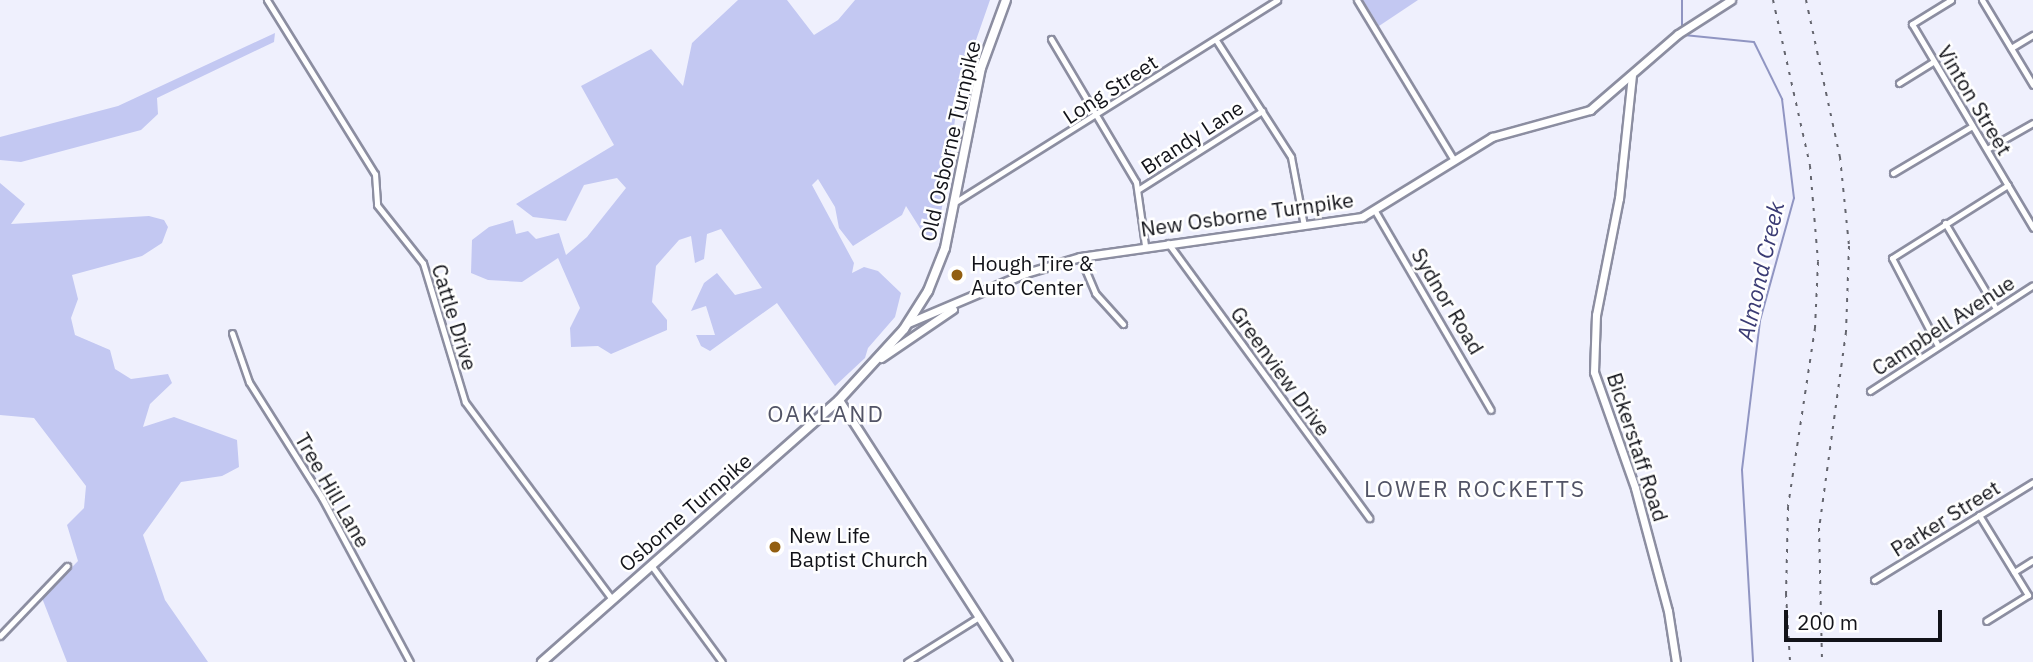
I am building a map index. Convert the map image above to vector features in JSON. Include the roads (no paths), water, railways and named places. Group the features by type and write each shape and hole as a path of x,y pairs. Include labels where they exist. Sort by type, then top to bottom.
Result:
{"main road":[{"name":"Old Osborne Turnpike","path":"881,358 919,307 945,248 957,201 978,78 1006,0"},
{"name":"Osborne Turnpike","path":"542,662 839,400 881,358"}],"street":[{"name":"Cattle Drive","path":"267,0 375,174 377,205 423,263 465,402 612,599"},
{"name":"Long Street","path":"957,201 1278,0"},
{"path":"1357,0 1454,160"},
{"name":"New Osborne Turnpike","path":"908,323 936,314 1026,273 1080,257 1145,245 1304,227 1354,219 1375,211 1503,132 1579,116 1683,31 1731,0"},
{"name":"Vinton Street","path":"1951,0 1912,24 2033,228"},
{"path":"1982,0 2033,85"},
{"path":"2011,48 2033,35"},
{"path":"1051,39 1139,189 1145,245"},
{"path":"1216,40 1297,171 1304,227"},
{"path":"1899,83 1933,62"},
{"name":"Bickerstaff Road","path":"1632,75 1619,198 1596,315 1594,372 1635,488 1668,611 1676,662"},
{"name":"Brandy Lane","path":"1139,189 1262,111"},
{"path":"1987,149 2033,123"},
{"path":"1893,173 1972,126"},
{"path":"1937,344 1892,258 2008,185"},
{"name":"Sydnor Road","path":"1375,211 1491,410"},
{"path":"1945,223 1995,307"},
{"name":"Greenview Drive","path":"1168,243 1369,518"},
{"path":"1080,257 1095,293 1123,324"},
{"name":"Campbell Avenue","path":"1870,391 1937,344 2033,285"},
{"name":"New Osborne Turnpike","path":"881,358 964,302"},
{"path":"919,307 936,314"},
{"name":"Tree Hill Lane","path":"232,333 249,382 322,498 410,662"},
{"path":"839,400 1008,662"},
{"name":"Parker Street","path":"1874,580 2033,482"},
{"path":"1979,515 2028,595 1986,621"},
{"path":"2014,572 2033,561"},
{"path":"651,565 722,662"},
{"path":"0,636 66,566"},
{"path":"907,662 979,617"}],"waterway":[{"name":"Almond Creek","path":"1682,0 1682,30"},
{"name":"Almond Creek","path":"1684,35 1754,42 1782,99 1794,198 1760,321 1742,470 1753,662"}],"railway":[{"path":"1773,0 1810,166 1818,262 1815,328 1788,507 1786,594 1790,662"},
{"path":"1806,0 1840,157 1849,246 1846,332 1819,528 1822,662"}],"place":[{"name":"Hough Tire & Auto Center","path":"957,275"},
{"name":"New Life Baptist Church","path":"775,547"}],"district":[{"name":"OAKLAND","path":"826,413"},
{"name":"LOWER ROCKETTS","path":"1475,488"}]}
